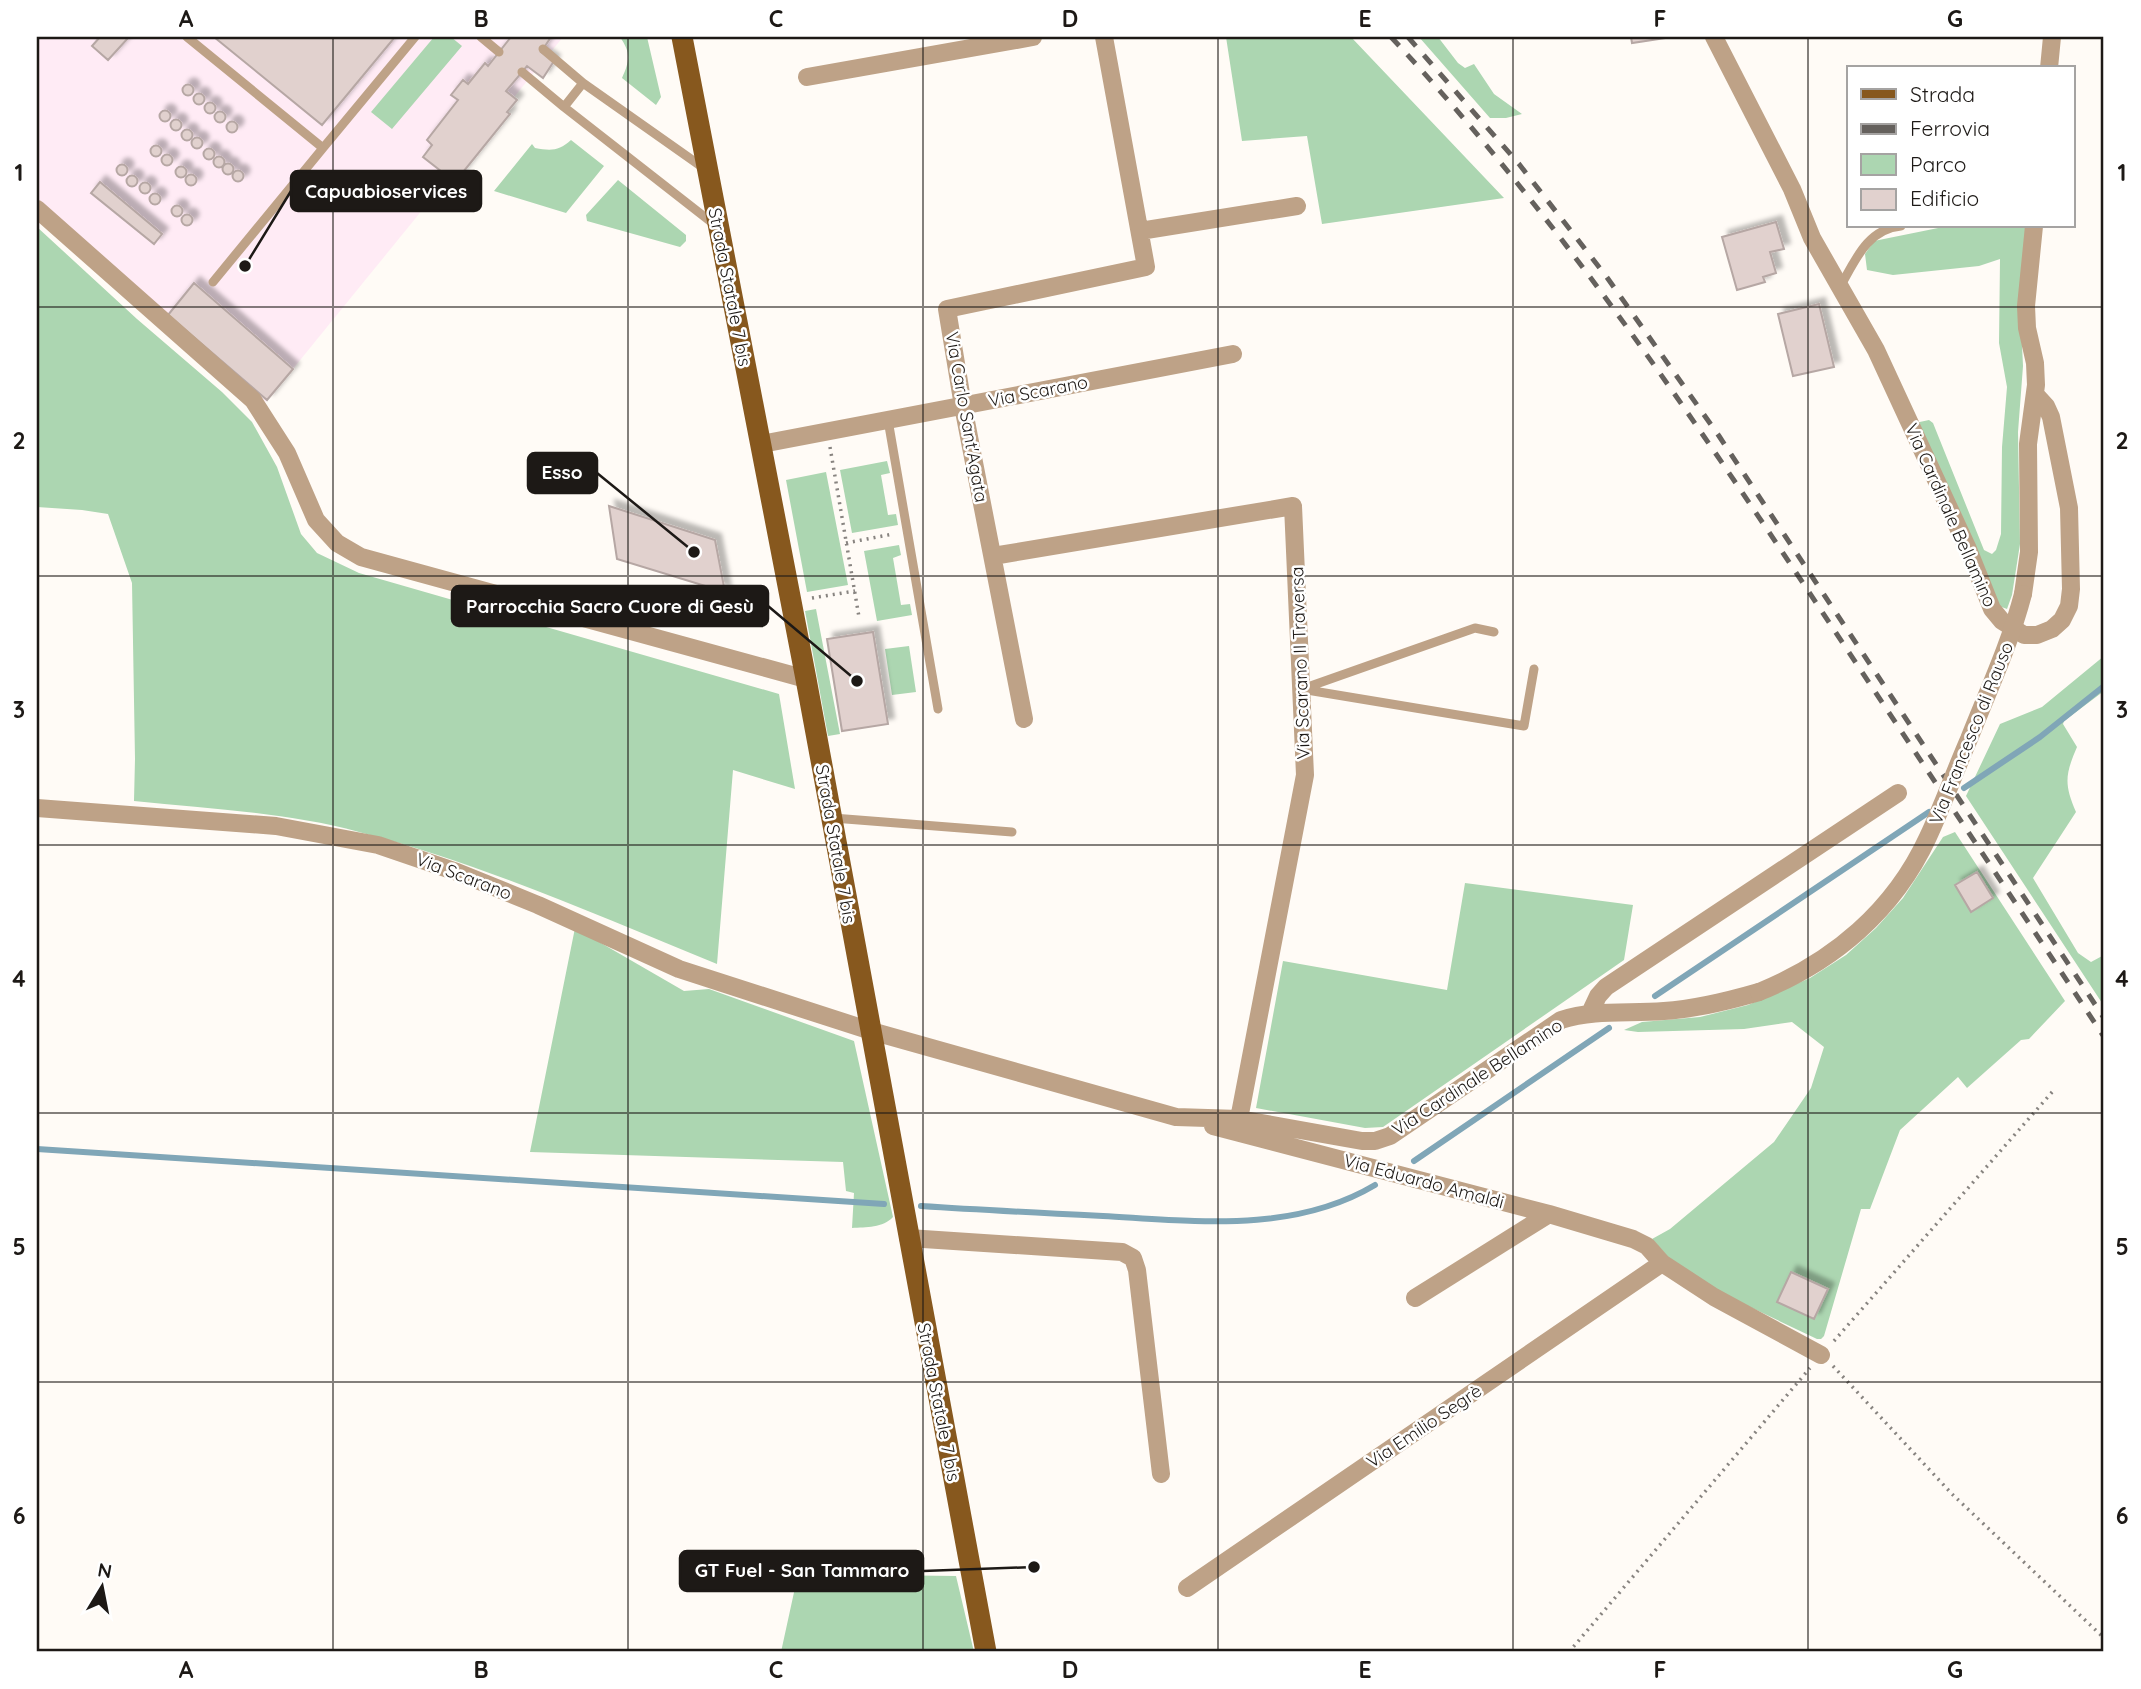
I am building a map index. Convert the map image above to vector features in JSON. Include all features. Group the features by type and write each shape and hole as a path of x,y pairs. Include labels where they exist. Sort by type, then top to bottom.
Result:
{"main road":[{"name":"Strada Statale 7 bis","path":"682,37 706,170 762,444 986,1652"}],"street":[{"path":"807,77 1033,37"},
{"name":"Via Carlo Sant'Agata","path":"1024,719 963,406 947,309 1146,267 1104,37"},
{"path":"1714,37 1792,189 1812,237 1840,287"},
{"path":"2049,66 2052,37"},
{"path":"1140,231 1297,206"},
{"path":"37,209 253,400 288,453 316,520 337,543 361,557 806,679"},
{"name":"Via Francesco di Rauso","path":"1590,1013 1697,1007 1759,992 1789,980 1838,950 1873,919 1906,877 1928,837 2010,638 2024,594 2029,552 2028,444 2035,394 2035,363 2027,328 2026,306 2034,228"},
{"name":"Via Cardinale Bellamino","path":"1840,287 1876,350 1992,609 2002,621 2024,635 2037,635 2052,629 2063,620 2069,606 2069,508 2051,417 2046,406 2035,394"},
{"name":"Via Scarano","path":"762,444 1233,354"},
{"name":"Via Scarano II Traversa","path":"993,556 1293,506 1305,775 1239,1119"},
{"path":"1590,1013 1606,987 1898,793"},
{"name":"Via Scarano","path":"37,808 276,826 378,845 457,872 538,905 679,969 871,1031"},
{"name":"Via Cardinale Bellamino","path":"871,1031 1177,1116 1239,1119 1375,1141 1390,1136 1561,1020 1590,1013"},
{"name":"Via Eduardo Amaldi","path":"1177,1116 1549,1214 1633,1239 1647,1246 1662,1263 1714,1297 1821,1355"},
{"path":"1415,1298 1549,1214"},
{"path":"908,1238 1122,1252 1133,1258 1137,1270 1161,1475"},
{"name":"Via Emilio Segrè","path":"1187,1588 1662,1263"}],"lane":[{"path":"187,37 323,148"},
{"path":"213,282 415,37"},
{"path":"481,37 499,52"},
{"path":"543,50 583,83 706,170"},
{"path":"522,72 718,228"},
{"path":"564,107 583,83"},
{"path":"1840,287 1867,242 1888,228"},
{"path":"888,420 938,709"},
{"path":"1301,689 1475,628 1494,632"},
{"path":"1301,689 1524,726 1534,669"},
{"path":"831,818 1012,832"}],"path":[{"path":"827,432 859,617"},
{"path":"846,543 907,531"},
{"path":"791,601 855,591"},
{"path":"1821,1355 1952,1494 2104,1638"}],"shaded area":[{"path":"37,37 563,37 266,402 37,198"}],"green space":[{"path":"434,37 451,37 462,46 392,129 371,112"},
{"path":"620,37 647,37 661,97 656,105 622,78 628,57"},
{"path":"1226,37 1351,37 1504,198 1322,224 1307,136 1242,141"},
{"path":"1419,37 1438,37 1458,63 1465,68 1474,64 1494,94 1522,114 1490,118"},
{"path":"571,140 604,166 566,213 494,191 532,144 535,148 550,150"},
{"path":"618,180 686,235 686,241 680,247 587,221 586,215"},
{"path":"37,227 252,422 277,467 301,534 317,553 359,573 779,694 795,789 733,770 717,964 496,875 359,832 304,820 247,812 134,801 132,583 108,514 37,507"},
{"path":"1938,228 2029,228 2021,324 2023,366 2018,432 2020,544 2012,595 2007,609 1999,606 1915,423 1929,420 1933,423 1984,550 1992,554 2001,534 2002,447 2007,387 1999,343 2000,259 1979,266 1893,275 1867,270 1865,254 1874,241"},
{"path":"887,461 890,473 881,475 888,515 896,514 898,525 852,533 840,470"},
{"path":"826,472 848,585 807,592 786,480"},
{"path":"899,545 901,555 893,558 901,605 910,604 912,615 877,621 864,551"},
{"path":"816,609 840,734 828,736 805,611"},
{"path":"909,646 916,692 892,695 885,649"},
{"path":"2104,656 2104,691 2063,724 2077,747 2068,780 2069,794 2076,812 2033,878 2078,953 2091,962 2104,955 2104,1006 1966,796 2000,724 2042,707"},
{"path":"1955,832 2065,1001 2029,1039 2021,1040 1967,1088 1958,1077 1900,1130 1870,1209 1861,1209 1824,1336 1817,1339 1706,1286 1676,1266 1652,1239 1670,1229 1774,1142 1811,1088 1824,1047 1792,1022 1744,1029 1638,1032 1624,1030 1642,1022 1700,1017 1748,1005 1810,978 1846,955 1876,928 1903,898 1943,837"},
{"path":"1465,883 1633,905 1624,960 1383,1127 1365,1128 1256,1108 1283,961 1447,990"},
{"path":"575,928 684,991 709,989 854,1041 893,1217 879,1225 852,1228 854,1193 846,1191 843,1162 530,1152"},
{"path":"798,1574 956,1576 974,1652 781,1652"}],"building":[{"path":"100,37 129,37 108,60 92,46"},
{"path":"214,37 395,37 322,125"},
{"path":"511,37 551,37 541,52 554,61 543,78 527,66 506,91 517,100 507,112 510,114 455,182 423,157 432,145 427,140 458,100 451,95 463,80 468,84 485,63 488,66"},
{"path":"1631,37 1672,37 1632,43"},
{"path":"188,85 192,86 192,94 188,95 184,94 183,90 184,86"},
{"path":"199,94 203,95 203,103 199,104 195,103 194,99 195,95"},
{"path":"210,102 216,108 210,114 204,108"},
{"path":"165,111 169,112 169,120 165,121 161,120 160,116 161,112"},
{"path":"220,111 226,117 220,123 214,117"},
{"path":"176,120 180,121 180,129 176,130 172,129 171,125 172,121"},
{"path":"232,122 236,123 236,131 232,132 228,131 227,127 228,123"},
{"path":"187,130 191,131 191,139 187,140 183,139 182,135 183,131"},
{"path":"197,138 201,139 201,147 197,148 193,147 192,143 193,139"},
{"path":"156,146 160,147 160,155 156,156 152,155 151,151 152,147"},
{"path":"209,149 213,150 213,158 209,159 205,158 204,154 205,150"},
{"path":"167,155 171,156 171,164 167,165 163,164 162,160 163,156"},
{"path":"219,157 223,158 223,166 219,167 215,166 214,162 215,158"},
{"path":"228,164 232,165 232,173 228,174 224,173 223,169 224,165"},
{"path":"122,165 126,166 126,174 122,175 118,174 117,170 118,166"},
{"path":"181,166 187,172 181,178 175,172"},
{"path":"238,170 244,176 238,182 232,176"},
{"path":"191,175 195,176 195,184 191,185 187,184 186,180 187,176"},
{"path":"132,176 136,177 136,185 132,186 128,185 127,181 128,177"},
{"path":"100,182 162,234 154,244 91,193"},
{"path":"145,183 149,184 149,192 145,193 141,192 140,188 141,184"},
{"path":"155,194 159,195 159,203 155,204 151,203 150,199 151,195"},
{"path":"177,206 181,207 181,215 177,216 173,215 172,211 173,207"},
{"path":"187,214 193,220 187,226 181,220"},
{"path":"1776,222 1784,249 1770,252 1776,273 1763,277 1765,282 1737,290 1722,237"},
{"path":"194,283 293,369 267,400 168,315"},
{"path":"1819,304 1834,367 1793,376 1778,314"},
{"path":"609,506 715,540 725,592 617,559"},
{"path":"873,632 888,724 842,731 827,639"},
{"path":"1977,872 1993,898 1971,912 1955,885"},
{"path":"1791,1272 1828,1289 1814,1319 1777,1302"}],"waterway":[{"path":"1964,788 2040,737 2104,686"},
{"path":"1655,996 1929,812"},
{"path":"1414,1161 1609,1028"},
{"path":"37,1149 884,1204"},
{"path":"921,1206 1172,1220 1242,1221 1311,1211 1343,1201 1375,1185"}],"railway":[{"path":"1391,37 1505,168 1661,375 1807,589 2104,1037"},
{"path":"1408,37 1519,164 1606,276 1719,436 2104,1018"}],"place":[{"name":"Capuabioservices","path":"245,266"},
{"name":"Esso","path":"694,552"},
{"name":"Parrocchia Sacro Cuore di Gesù","path":"857,681"},
{"name":"GT Fuel - San Tammaro","path":"1034,1567"}]}
